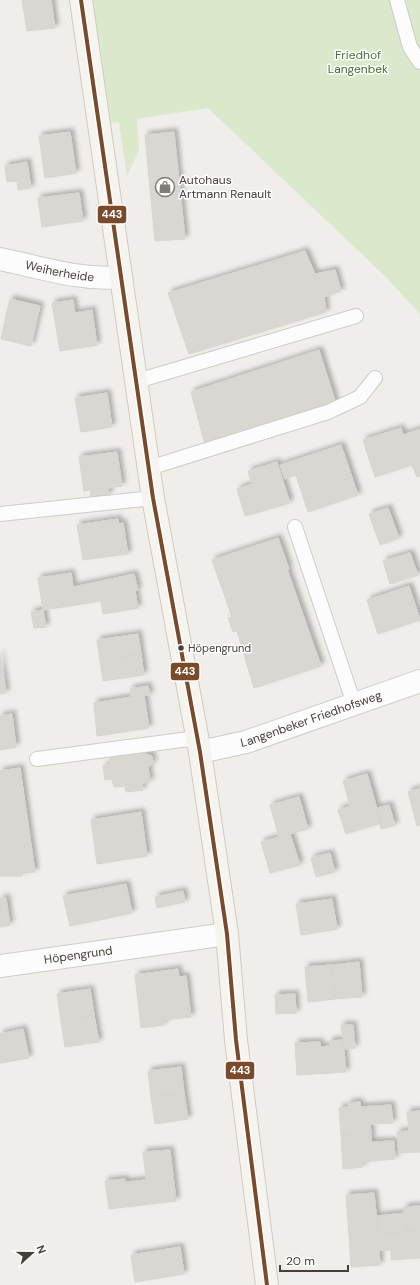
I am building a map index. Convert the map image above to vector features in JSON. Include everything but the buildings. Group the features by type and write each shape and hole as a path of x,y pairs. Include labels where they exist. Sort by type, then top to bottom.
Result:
{"main road":[{"path":"81,0 153,498 199,745 227,934 236,1040 267,1285"}],"street":[{"name":"Weiherheide","path":"0,259 81,276 105,278 121,277"},
{"name":"Langenbeker Friedhofsweg","path":"199,745 246,742 420,682"},
{"name":"Höpengrund","path":"0,966 227,934"}],"lane":[{"path":"396,0 410,48 420,62"},
{"path":"137,381 356,316"},
{"path":"149,468 328,412 360,397 375,378"},
{"path":"0,514 153,498"},
{"path":"295,527 354,704"},
{"path":"37,760 199,745"}],"green space":[{"name":"Friedhof Langenbek","path":"92,0 420,0 420,314 385,276 208,108 137,119 139,150 127,176 119,122 111,123"}],"transit line":[{"name":"443","path":"81,0 153,498 200,752 227,934 236,1040 267,1285"}],"place":[{"name":"Autohaus Artmann Renault","path":"165,187"},
{"name":"Höpengrund","path":"181,648"}]}
